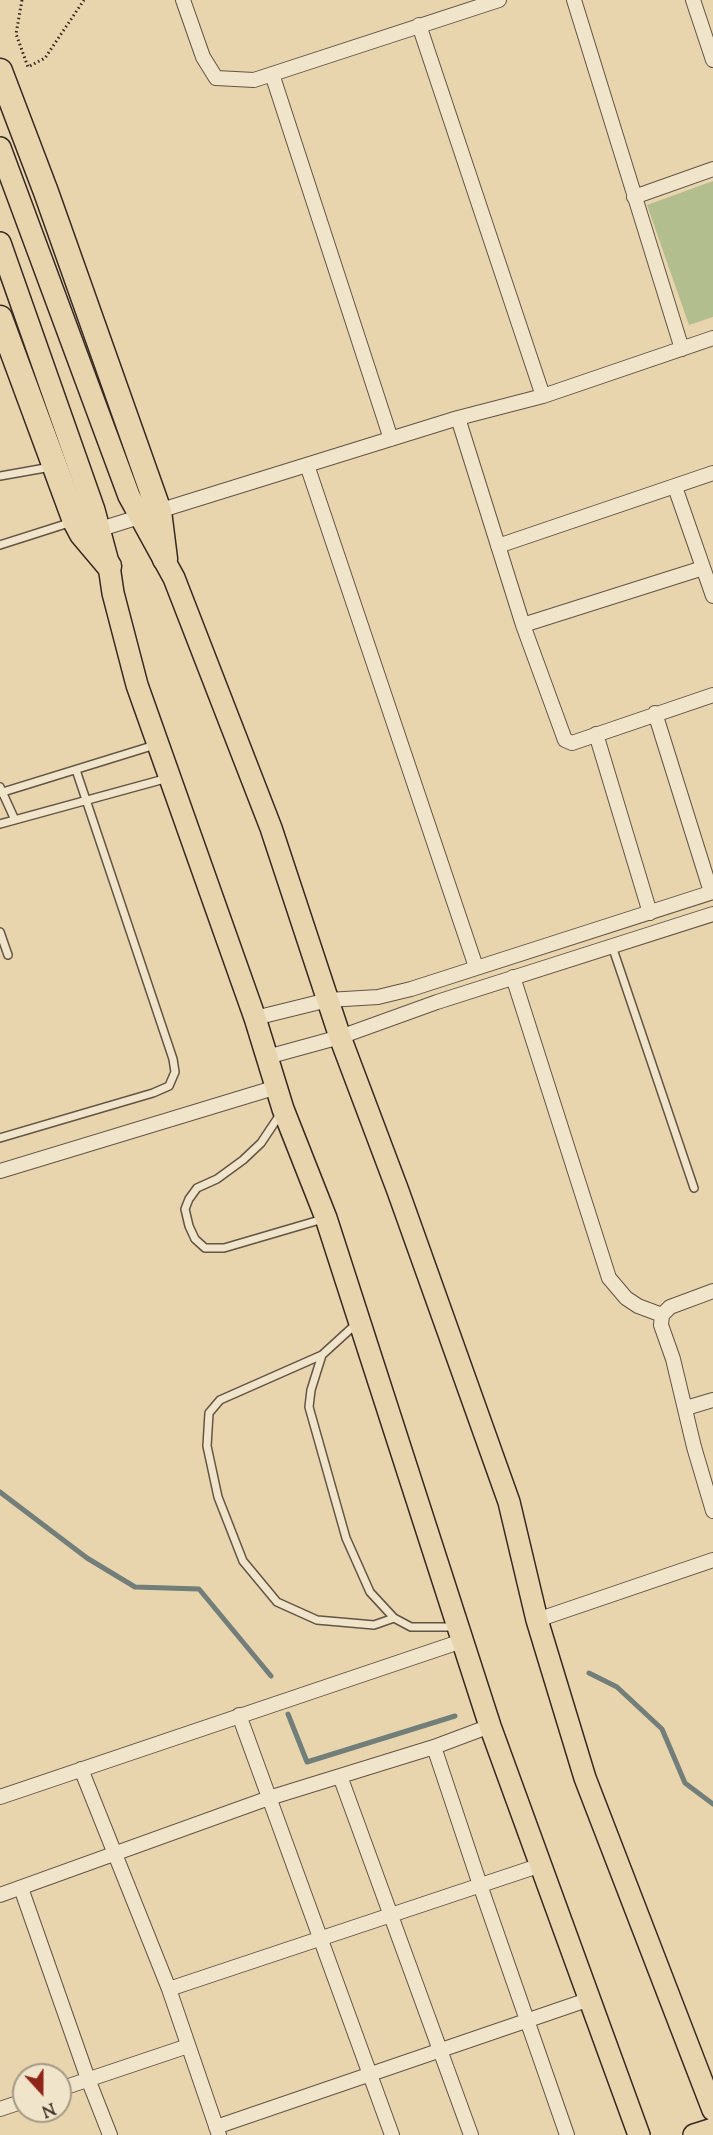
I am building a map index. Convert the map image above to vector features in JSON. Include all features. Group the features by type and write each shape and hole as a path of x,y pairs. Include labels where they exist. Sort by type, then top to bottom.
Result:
{"highway":[{"path":"0,70 46,192 165,559"},
{"path":"0,318 54,466 85,528 109,566"}],"main road":[{"path":"0,148 129,496 150,515"},
{"path":"0,243 91,501 85,528"},
{"path":"165,559 271,828 340,1037 398,1191 509,1502 537,1620 585,1778 713,2110"},
{"path":"109,566 113,593 130,659 158,744 255,1018 283,1109 326,1218 490,1726 639,2135"},
{"path":"694,2135 713,2129"}],"street":[{"path":"183,0 203,57 216,78 254,80 499,0"},
{"path":"574,0 682,349"},
{"path":"693,0 713,60"},
{"path":"419,25 543,396"},
{"path":"272,74 391,439"},
{"path":"634,197 713,169"},
{"path":"85,528 150,515 458,418 543,396 713,338"},
{"path":"458,418 523,625 566,740 572,743 713,695"},
{"path":"307,465 476,967"},
{"path":"498,546 713,473"},
{"path":"675,487 713,596"},
{"path":"523,625 703,568"},
{"path":"255,1018 328,1000 378,997 411,989 712,892 655,714"},
{"path":"596,734 650,913"},
{"path":"267,1057 340,1037 437,1002 713,914"},
{"path":"513,977 609,1278 626,1298 638,1306 662,1315"},
{"path":"0,1171 277,1087"},
{"path":"713,1291 670,1307 662,1315 661,1325 673,1359 694,1447 713,1511"},
{"path":"686,1408 713,1400"},
{"path":"537,1620 713,1560"},
{"path":"0,1797 239,1715 460,1634"},
{"path":"239,1715 392,2135"},
{"path":"0,1896 269,1798 434,1747 490,1726"},
{"path":"434,1747 567,2135"},
{"path":"81,1769 169,1989 218,2131 370,2074 590,1999"},
{"path":"340,1776 471,2135"},
{"path":"169,1989 541,1865"},
{"path":"21,1888 110,2135"},
{"path":"72,2085 188,2046"}],"lane":[{"path":"0,476 54,466"},
{"path":"0,545 85,528"},
{"path":"15,820 1,791 158,744"},
{"path":"0,1138 153,1093 169,1086 174,1072 173,1059 76,770"},
{"path":"0,824 170,777"},
{"path":"0,932 8,955"},
{"path":"612,946 693,1188"},
{"path":"283,1109 261,1143 243,1160 217,1179 197,1188 185,1209 189,1226 195,1239 205,1248 224,1248 326,1218"},
{"path":"358,1322 322,1355 220,1400 209,1413 207,1446 219,1497 243,1561 277,1602 317,1620 374,1625 394,1618"},
{"path":"322,1355 311,1390 309,1407 346,1538 370,1592 394,1618 411,1627 460,1634"}],"path":[{"path":"22,0 16,33 28,67 45,58 84,0"}],"green space":[{"path":"713,181 713,317 689,325 647,205"}],"waterway":[{"path":"0,1492 87,1558 135,1587 199,1589 271,1676"},
{"path":"589,1673 617,1687 662,1729 685,1783 713,1804"},
{"path":"288,1714 307,1762 455,1716"}]}
